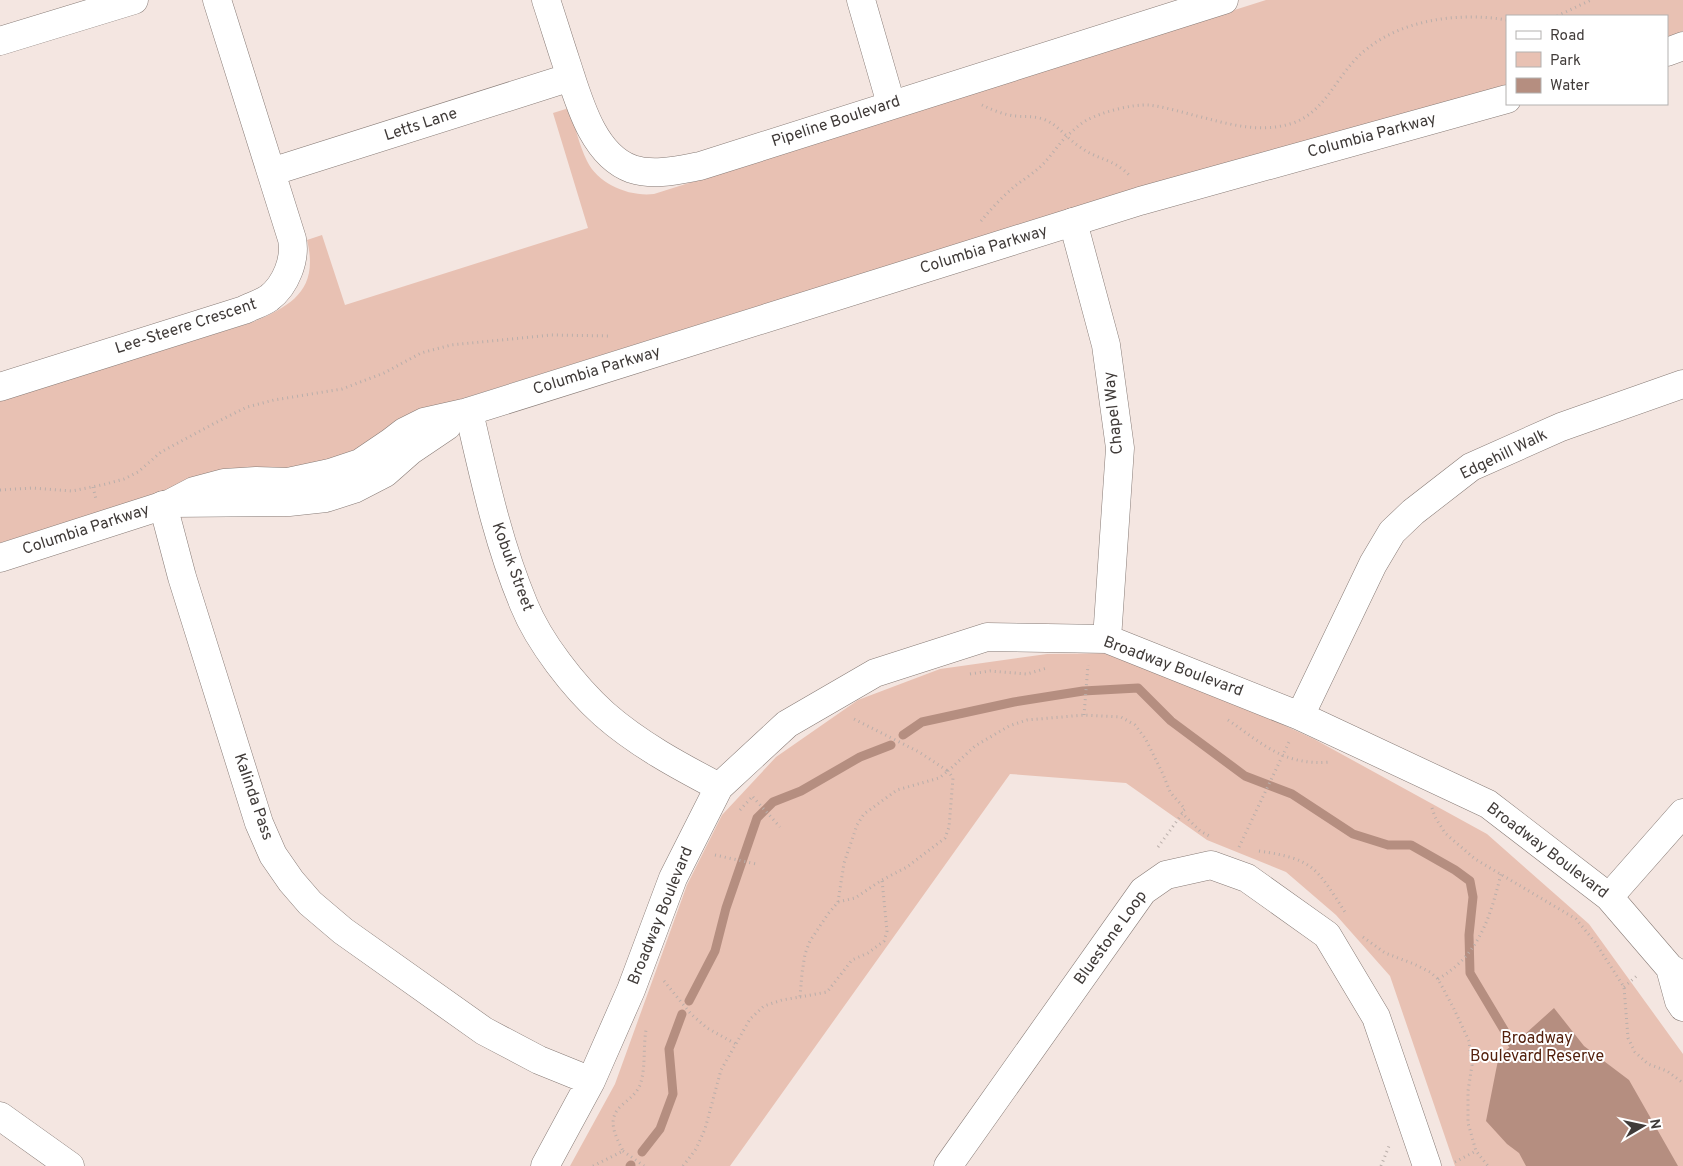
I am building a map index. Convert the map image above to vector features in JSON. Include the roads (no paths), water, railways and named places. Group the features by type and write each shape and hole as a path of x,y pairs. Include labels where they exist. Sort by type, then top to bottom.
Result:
{"street":[{"path":"0,41 134,0"},
{"name":"Lee-Steere Crescent","path":"0,387 244,310 270,297 286,278 292,263 294,248 217,0"},
{"name":"Pipeline Boulevard","path":"546,0 571,77 587,120 597,138 612,156 622,164 634,169 654,172 668,172 700,166 1224,0"},
{"path":"861,0 891,104"},
{"path":"1668,52 1683,46"},
{"name":"Letts Lane","path":"271,172 571,77"},
{"name":"Columbia Parkway","path":"0,558 167,504 194,491 224,483 256,480 288,482 330,473 360,462 404,432 424,422 467,412 1140,201 1506,99"},
{"name":"Chapel Way","path":"1073,222 1106,345 1120,448 1107,639"},
{"name":"Edgehill Walk","path":"1300,716 1373,564 1392,532 1413,512 1470,468 1561,427 1683,384"},
{"name":"Kobuk Street","path":"467,412 508,562 524,606 542,638 567,674 604,714 660,756 719,787"},
{"name":"Kalinda Pass","path":"167,504 182,577 259,823 273,855 291,882 310,903 343,931 484,1030 539,1060 592,1081"},
{"name":"Broadway Boulevard","path":"545,1166 592,1081 630,990 673,878 719,787 787,724 875,673 986,637 1107,639 1300,716 1488,804 1609,897 1677,972 1679,1001 1683,1007"},
{"path":"1609,897 1683,813"},
{"name":"Bluestone Loop","path":"948,1166 1143,891 1166,875 1211,865 1247,878 1327,935 1376,1016 1427,1166"},
{"path":"0,1116 70,1166"}],"water":[{"path":"1554,1008 1584,1046 1629,1080 1678,1166 1526,1166 1519,1153 1507,1144 1486,1121 1499,1055"}],"waterway":[{"path":"903,735 922,722 1014,702 1083,691 1138,688 1171,721 1245,776 1292,794 1353,834 1388,845 1411,845 1455,870 1470,881 1473,897 1469,935 1470,973 1513,1045"},
{"path":"689,1001 715,951 726,908 757,818 773,802 801,791 860,757 891,745"},
{"path":"642,1152 660,1129 673,1094 669,1049 682,1014"}],"park label":[{"name":"Broadway Boulevard Reserve","path":"1537,1048"}]}
